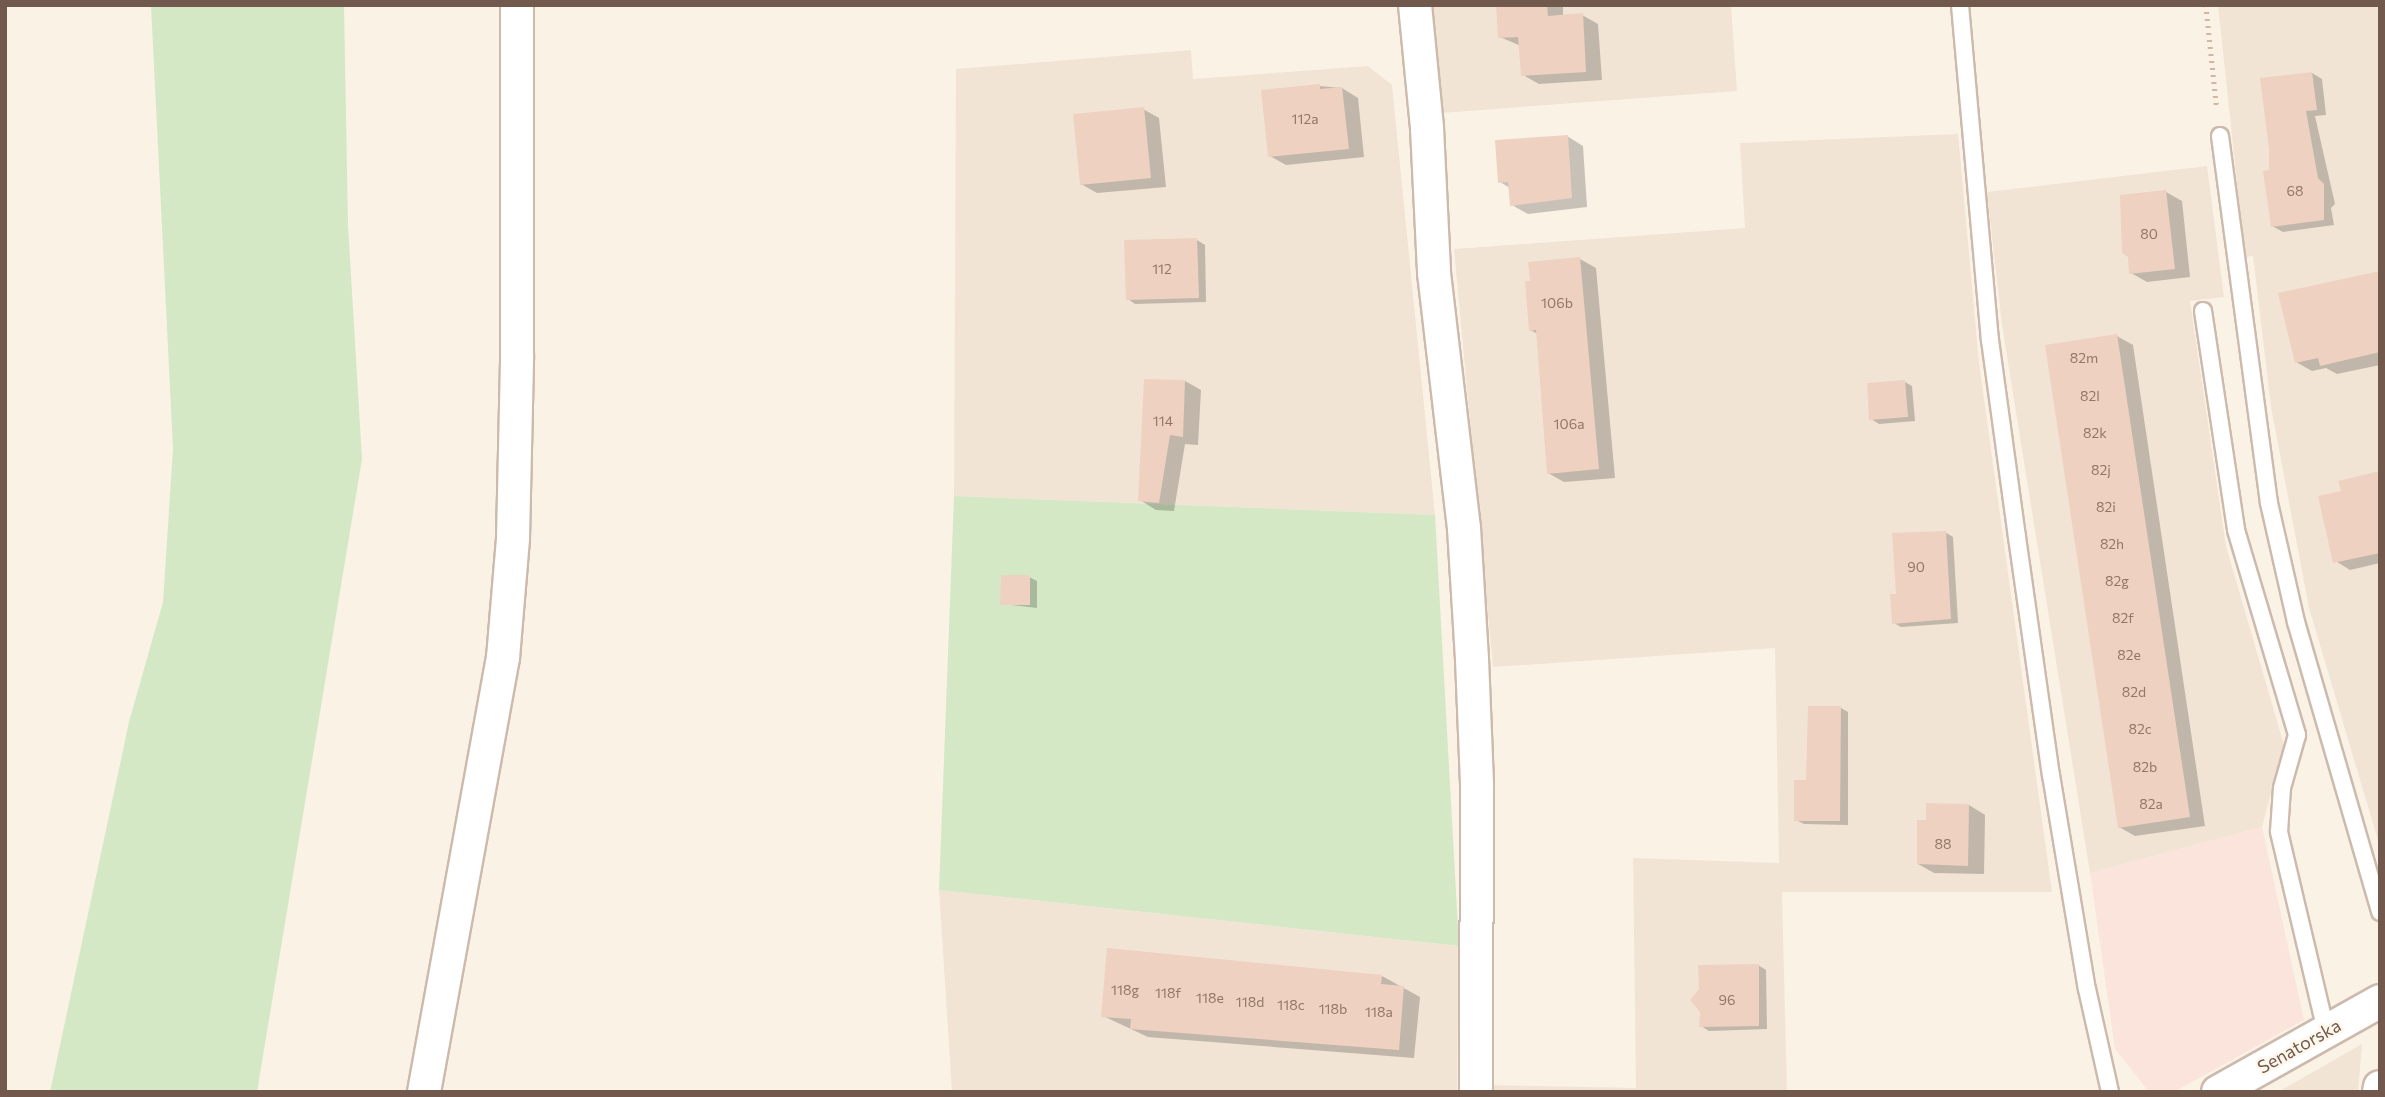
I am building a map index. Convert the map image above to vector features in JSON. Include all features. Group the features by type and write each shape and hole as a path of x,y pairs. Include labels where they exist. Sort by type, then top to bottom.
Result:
{"street":[{"path":"424,1092 503,658 513,538 517,381 517,5"},
{"path":"1415,5 1427,128 1434,273 1464,528 1472,659 1477,785 1476,1092"},
{"name":"Senatorska","path":"2218,1092 2380,1001"}],"lane":[{"path":"1960,5 1990,340 2017,537 2085,976 2110,1092"},
{"path":"2220,136 2269,503 2296,622 2380,912"},
{"path":"2203,311 2236,530 2297,736 2283,788 2279,832 2326,1031"}],"path":[{"path":"2206,5 2220,136"}],"shaded area":[{"path":"1432,5 1731,5 1737,91 1441,113"},
{"path":"2218,5 2380,5 2380,847 2309,608 2271,407 2253,256 2245,257"},
{"path":"1191,50 1193,79 1368,66 1392,85 1435,515 954,496 956,69"},
{"path":"1958,134 1979,362 2052,892 1782,892 1787,1092 1490,1092 1490,1085 1636,1088 1633,858 1779,863 1775,648 1493,667 1454,249 1745,228 1740,143"},
{"path":"2207,166 2224,297 2190,301 2226,546 2284,745 2262,827 2090,873 2002,325 1987,192"},
{"path":"2262,827 2304,1020 2174,1092 2149,1092 2115,1049 2090,873"},
{"path":"939,890 1459,946 1457,1092 952,1092"},
{"path":"2362,1044 2358,1092 2278,1092"}],"green space":[{"path":"151,5 344,5 348,225 362,459 257,1092 50,1092 129,722 163,602 173,449"},
{"path":"954,496 1435,515 1459,946 939,890"}],"building":[{"path":"1496,5 1547,5 1548,16 1583,13 1586,72 1521,76 1518,37 1498,38"},
{"path":"2312,72 2317,110 2306,111 2318,178 2324,184 2324,220 2271,227 2263,171 2269,170 2269,149 2260,78"},
{"path":"1320,84 1320,89 1342,87 1349,149 1268,157 1261,90"},
{"path":"1144,107 1151,178 1080,185 1073,114"},
{"path":"1568,135 1572,198 1510,206 1508,182 1498,183 1495,140"},
{"path":"2166,190 2175,269 2129,274 2128,257 2122,253 2120,195"},
{"path":"1197,238 1199,298 1126,300 1124,240"},
{"path":"1580,257 1599,469 1547,474 1536,330 1529,331 1525,281 1530,281 1528,262"},
{"path":"2380,271 2380,352 2320,366 2318,358 2295,363 2278,293"},
{"path":"2117,334 2190,817 2118,828 2045,345"},
{"path":"1144,379 1185,380 1183,437 1170,435 1159,503 1138,501"},
{"path":"1905,380 1908,417 1869,420 1867,383"},
{"path":"2380,471 2380,553 2333,563 2318,496 2341,491 2338,481"},
{"path":"1946,531 1951,619 1892,624 1890,594 1896,594 1892,533"},
{"path":"1001,575 1030,575 1030,605 1000,605"},
{"path":"1808,706 1841,706 1840,821 1794,821 1794,780 1806,780"},
{"path":"1926,803 1969,804 1968,866 1917,864 1917,820 1926,820"},
{"path":"1107,948 1382,975 1381,984 1404,986 1399,1050 1130,1029 1131,1019 1101,1017"},
{"path":"1759,964 1759,1026 1699,1027 1700,1012 1690,1000 1699,989 1698,965"}]}
